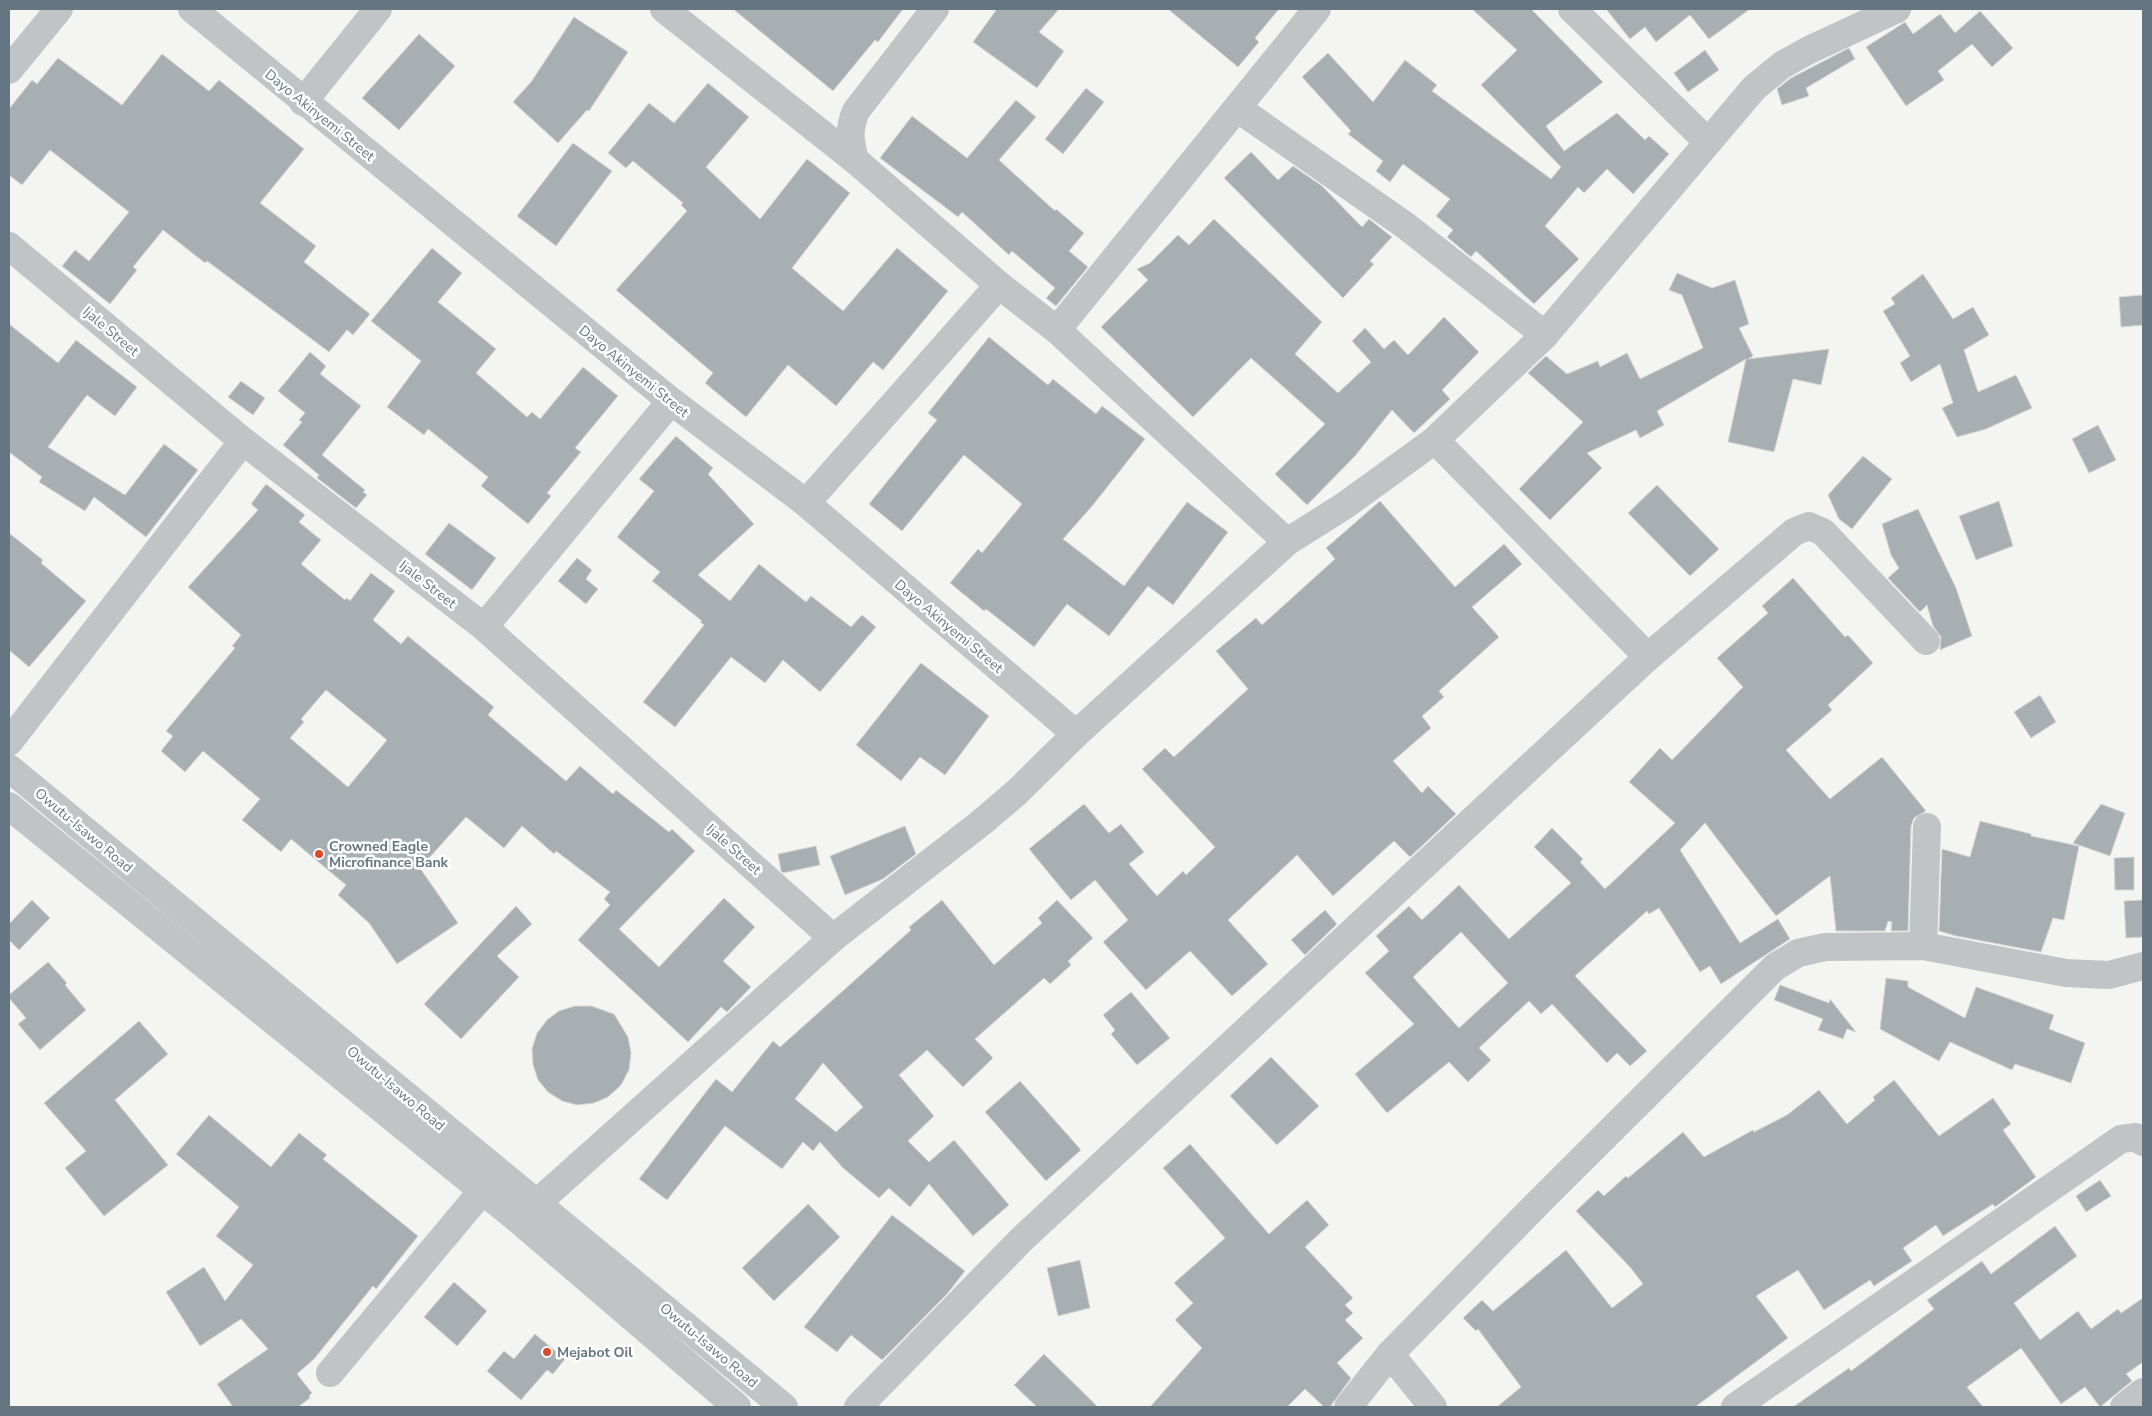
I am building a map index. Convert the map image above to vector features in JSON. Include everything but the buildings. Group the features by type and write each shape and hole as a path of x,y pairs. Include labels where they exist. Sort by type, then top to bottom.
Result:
{"street":[{"path":"9,70 58,9"},
{"name":"Dayo Akinyemi Street","path":"192,9 303,102 671,401 806,503 1076,734"},
{"path":"303,102 378,9"},
{"path":"664,9 855,160 999,285 1057,330 1287,542"},
{"path":"855,160 850,126 856,111 935,9"},
{"path":"1057,330 1317,9"},
{"path":"1572,9 1707,141"},
{"path":"537,1203 833,938 982,822 1287,542 1344,506 1435,440 1545,335 1707,141 1754,88 1782,65 1808,50 1897,9"},
{"path":"1237,108 1406,226 1545,335"},
{"name":"Ijale Street","path":"9,246 243,441 484,627 833,938"},
{"path":"806,503 999,285"},
{"path":"484,627 671,401"},
{"path":"1435,440 1648,656"},
{"path":"9,742 243,441"},
{"path":"858,1407 1022,1239 1648,656 1794,532 1810,526 1823,532 1926,641"},
{"name":"Owutu-Isawo Road","path":"9,768 784,1407"},
{"name":"Owutu-Isawo Road","path":"9,806 483,1190 709,1398 737,1407"},
{"path":"1923,946 1927,827"},
{"path":"1348,1407 1390,1354 1542,1200 1775,967 1798,953 1825,947 1923,946 2066,972 2109,975 2143,966"},
{"path":"1734,1407 2121,1139 2136,1136 2143,1142"},
{"path":"330,1373 483,1190"},
{"path":"1390,1354 1433,1407"},
{"path":"2124,1407 2143,1392"}],"place":[{"name":"Crowned Eagle Microfinance Bank","path":"319,854"},
{"name":"Mejabot Oil","path":"547,1352"}]}
